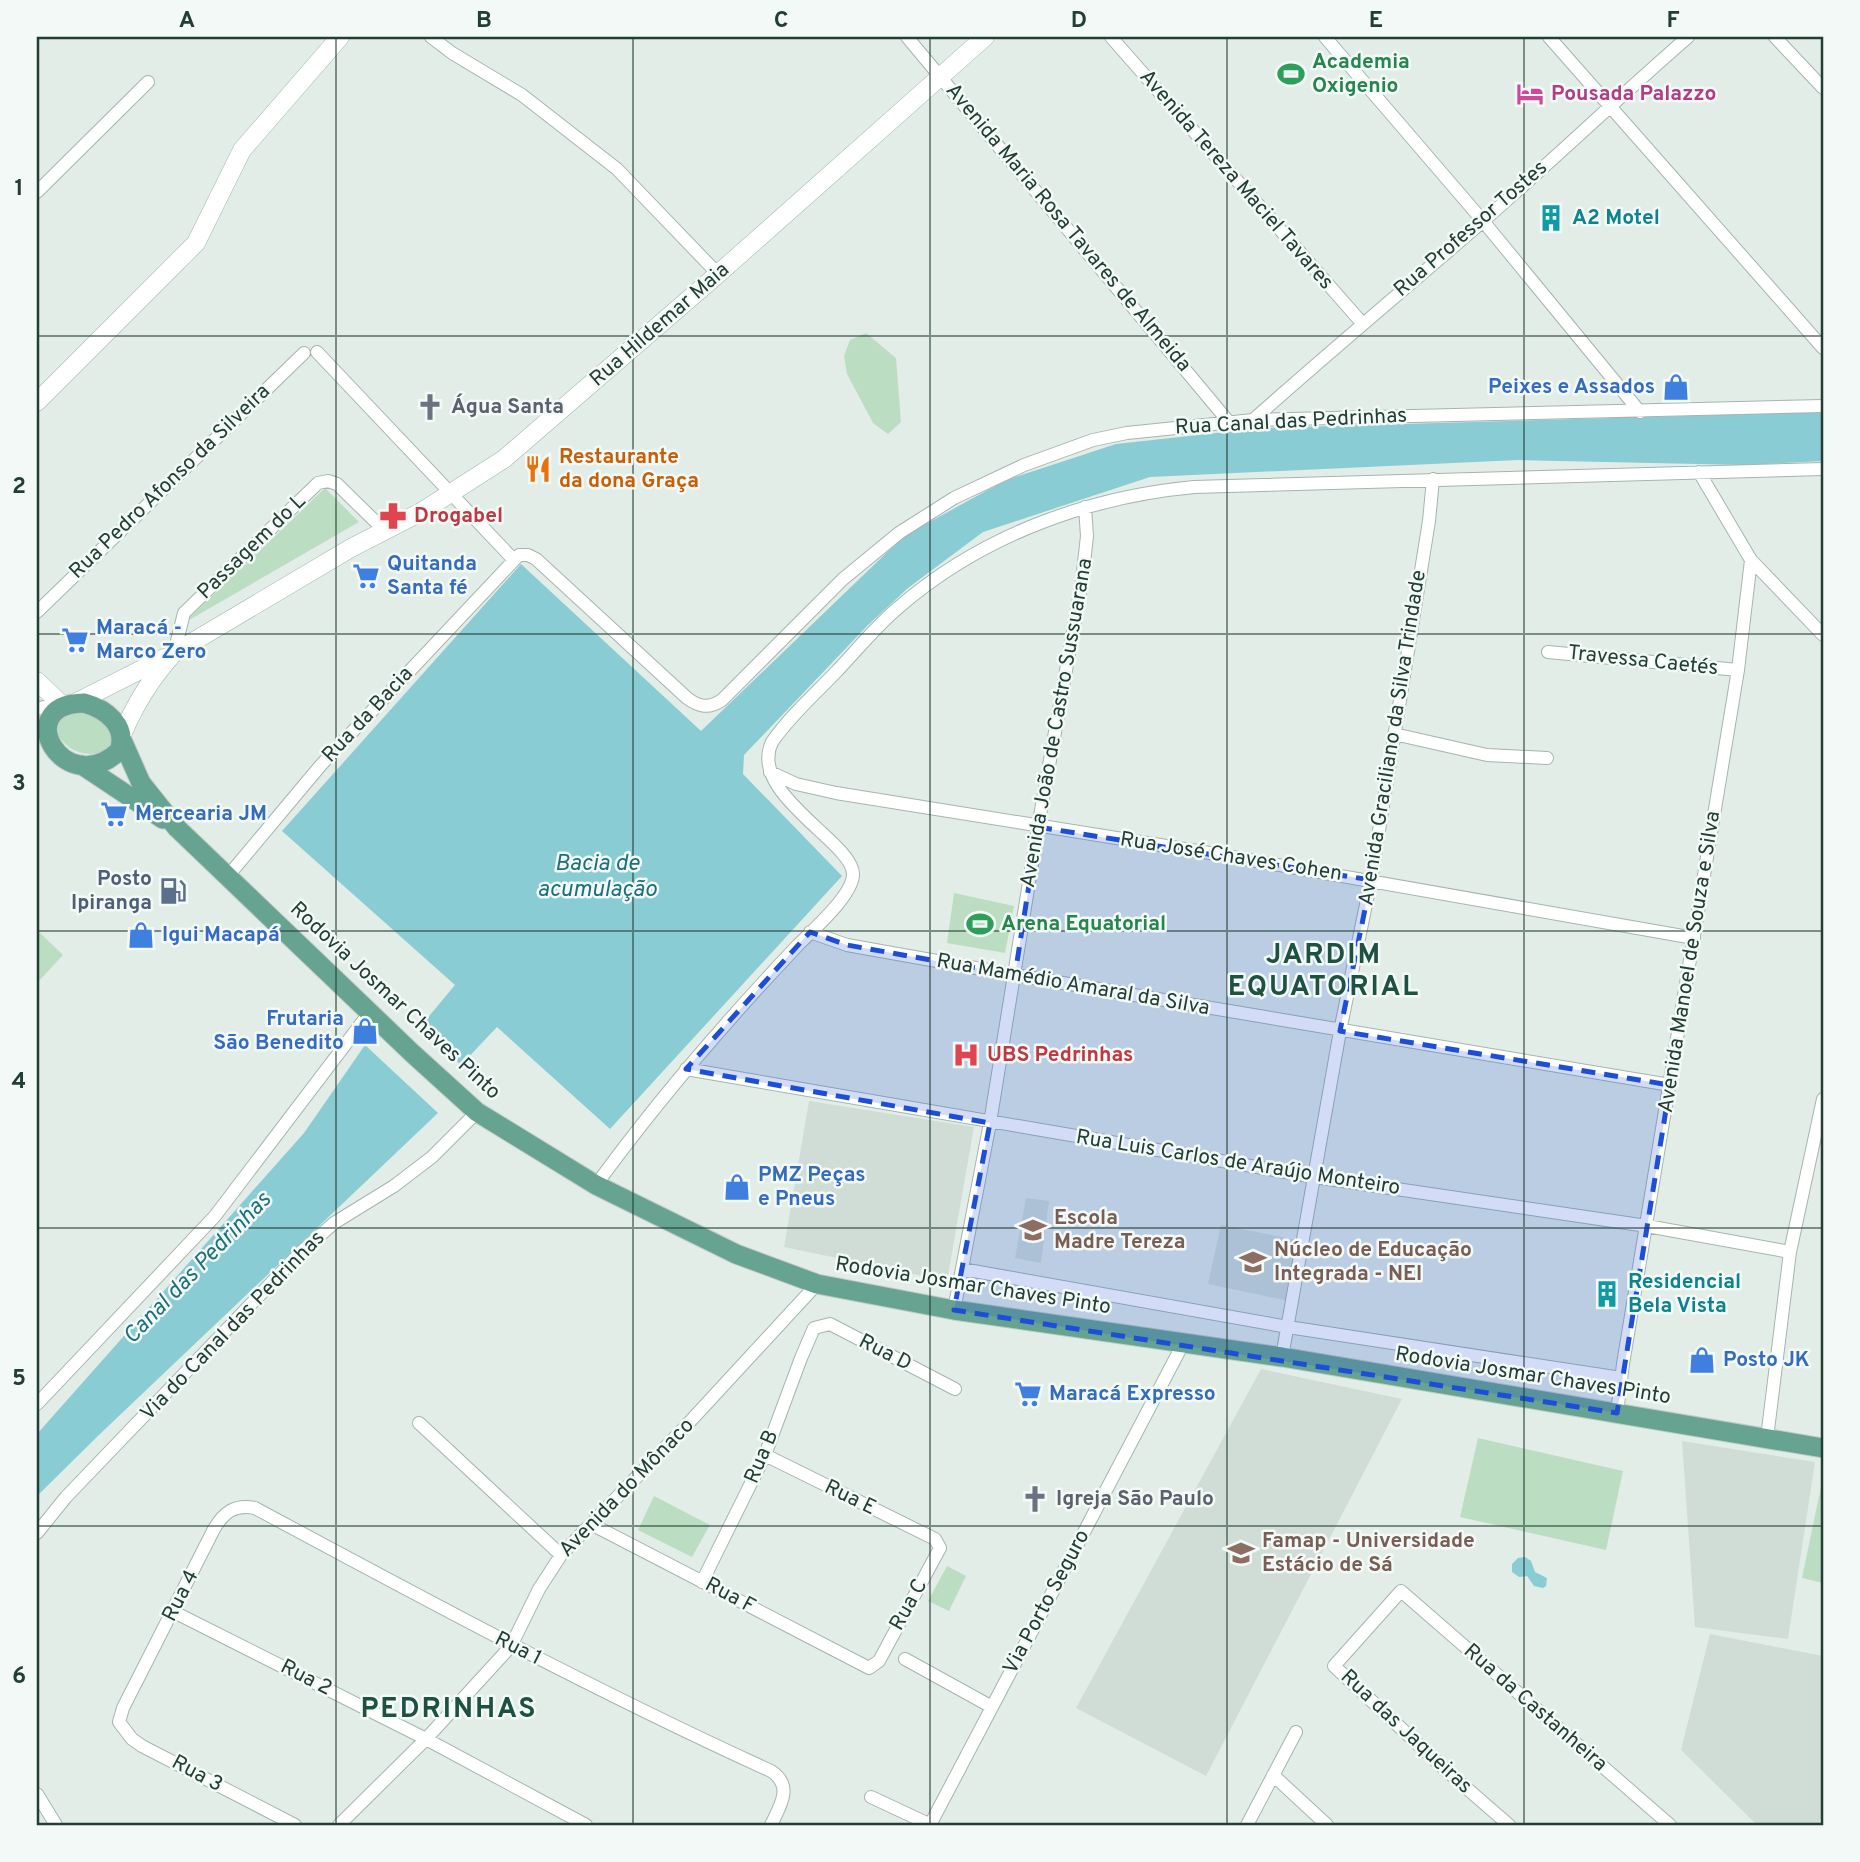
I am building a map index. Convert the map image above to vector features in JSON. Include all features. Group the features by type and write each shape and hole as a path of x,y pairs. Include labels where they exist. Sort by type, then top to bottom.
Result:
{"main road":[{"path":"37,402 196,243 242,150 340,37"},
{"name":"Rua Hildemar Maia","path":"122,737 133,709 154,675 174,653 384,530 421,512 504,459 985,37"},
{"path":"52,707 174,653"},
{"path":"37,681 52,707 48,738 62,759"},
{"path":"37,750 92,766 110,759 119,751 122,737 115,722 105,711 84,703 52,707"},
{"name":"Rodovia Josmar Chaves Pinto","path":"122,737 141,783 177,828 477,1112 596,1185 736,1254 817,1284 954,1310 1282,1357 1823,1448"},
{"name":"Rodovia Josmar Chaves Pinto","path":"82,765 177,828"}],"street":[{"path":"431,37 452,53 522,95 617,169 718,274"},
{"name":"Avenida Maria Rosa Tavares de Almeida","path":"907,37 1228,421"},
{"name":"Avenida Tereza Maciel Tavares","path":"1111,37 1362,323"},
{"path":"1325,37 1483,221 1640,412"},
{"path":"1549,37 1823,348"},
{"name":"Rua Professor Tostes","path":"1253,420 1483,221 1688,37"},
{"path":"1775,37 1823,88"},
{"path":"37,192 148,82"},
{"name":"Rua Pedro Afonso da Silveira","path":"37,612 311,352 452,492"},
{"name":"Rua Canal das Pedrinhas","path":"513,559 523,555 536,559 696,705 706,707 722,701 865,559 954,498 1024,465 1093,440 1127,433 1228,421 1823,406"},
{"path":"596,1185 629,1138 686,1069 741,1005 838,902 853,877 853,871 845,856 797,809 770,772 768,751 778,734 905,602 920,589 998,540 1085,507 1194,487 1823,469"},
{"path":"1699,472 1751,560 1823,635"},
{"name":"Avenida Graciliano da Silva Trindade","path":"1282,1357 1340,1031 1371,880 1429,521 1433,479"},
{"name":"Passagem do L","path":"174,653 184,613 318,483 328,481 337,485 384,530"},
{"path":"452,492 513,559"},
{"name":"Avenida João de Castro Sussuarana","path":"954,1310 990,1123 1086,553 1085,507"},
{"name":"Rua da Bacia","path":"228,876 321,765 513,559"},
{"name":"Avenida Manoel de Souza e Silva","path":"1617,1412 1738,670 1751,560"},
{"name":"Travessa Caetés","path":"1548,652 1738,670"},
{"path":"1394,734 1487,755 1547,758"},
{"name":"Rua José Chaves Cohen","path":"770,772 796,783 836,793 1371,880 1694,938"},
{"name":"Rua Mamédio Amaral da Silva","path":"810,932 847,945 1015,975 1670,1085"},
{"path":"37,1404 215,1216 370,1012"},
{"name":"Rua Luis Carlos de Araújo Monteiro","path":"686,1069 1315,1177 1647,1226 1790,1252"},
{"path":"1767,1438 1790,1252 1823,1101"},
{"name":"Via do Canal das Pedrinhas","path":"37,1533 66,1497 300,1253 334,1223 394,1186 432,1157 477,1112"},
{"path":"962,1269 1288,1327 1621,1378"},
{"name":"Avenida do Mônaco","path":"339,1825 426,1739 512,1646 539,1589 561,1555 685,1427 817,1284"},
{"name":"Rua D","path":"814,1328 830,1324 955,1389"},
{"name":"Rua B","path":"702,1582 765,1455 814,1328"},
{"name":"Via Porto Seguro","path":"930,1825 1184,1342"},
{"path":"419,1423 561,1555"},
{"name":"Rua E","path":"765,1455 934,1539"},
{"name":"Rua 4","path":"123,1708 220,1518 235,1508 256,1508"},
{"name":"Rua 1","path":"256,1508 512,1646 652,1717 771,1771 782,1782 784,1796 771,1825"},
{"name":"Rua F","path":"591,1524 869,1668"},
{"name":"Rua C","path":"869,1668 878,1661 940,1548 934,1539"},
{"name":"Rua da Castanheira","path":"1334,1667 1401,1591 1670,1825"},
{"name":"Rua 2","path":"174,1612 426,1739 586,1825"},
{"path":"905,1659 992,1707"},
{"name":"Rua das Jaqueiras","path":"1334,1667 1447,1772 1509,1825"},
{"name":"Rua 3","path":"123,1708 119,1722 132,1739 295,1825"},
{"path":"1247,1825 1296,1732"},
{"path":"1273,1775 1327,1825"},
{"path":"37,1794 56,1825"},
{"path":"871,1797 930,1825"}],"highlighted area":[{"path":"1038,827 1371,880 1340,1031 1670,1085 1617,1413 954,1310 990,1123 686,1069 810,932 847,945 1015,975"}],"shaded area":[{"path":"809,1101 974,1127 947,1281 784,1247"},
{"name":"Escola Madre Tereza","path":"1026,1198 1049,1201 1041,1263 1015,1258"},
{"name":"Núcleo de Educação Integrada - NEI","path":"1221,1225 1297,1240 1289,1301 1208,1284"},
{"name":"Famap - Universidade Estácio de Sá","path":"1261,1369 1402,1399 1206,1776 1076,1708"},
{"path":"1682,1441 1815,1462 1788,1639 1695,1627"},
{"path":"1710,1634 1823,1656 1823,1813 1818,1825 1757,1825 1681,1750"}],"green space":[{"path":"866,333 896,358 901,422 888,434 873,423 847,374 844,356 850,340"},
{"path":"325,488 359,522 184,623"},
{"path":"77,712 97,718 113,732 112,747 87,754 73,749 60,738 55,730 58,723 69,714"},
{"name":"Arena Equatorial","path":"954,893 1014,906 1005,953 947,943"},
{"path":"37,930 63,955 37,983"},
{"path":"1478,1438 1623,1471 1606,1550 1460,1517"},
{"path":"1823,1477 1823,1583 1802,1578"},
{"path":"654,1496 710,1525 692,1557 638,1530"},
{"path":"947,1566 966,1576 949,1611 928,1601"}],"water":[{"name":"Bacia de acumulação","path":"1823,412 1823,461 1744,465 1518,460 1150,477 983,532 908,588 868,625 744,755 743,774 842,876 610,1129 497,1027 461,1065 420,1027 455,985 282,831 521,564 701,731 904,536 1006,480 1116,444 1262,428"},
{"name":"Canal das Pedrinhas","path":"365,1045 438,1113 37,1496 37,1434 304,1133"},
{"path":"1525,1557 1531,1561 1535,1572 1547,1578 1543,1588 1534,1586 1527,1576 1519,1577 1512,1572 1512,1564 1518,1558"}],"place":[{"name":"Academia Oxigenio","path":"1291,74"},
{"name":"Pousada Palazzo","path":"1530,94"},
{"name":"A2 Motel","path":"1551,218"},
{"name":"Peixes e Assados","path":"1676,387"},
{"name":"Água Santa","path":"430,407"},
{"name":"Restaurante da dona Graça","path":"538,469"},
{"name":"Drogabel","path":"393,516"},
{"name":"Quitanda Santa fé","path":"366,576"},
{"name":"Maracá - Marco Zero","path":"75,640"},
{"name":"Mercearia JM","path":"114,814"},
{"name":"Posto Ipiranga","path":"173,891"},
{"name":"Arena Equatorial","path":"980,924"},
{"name":"Igui Macapá","path":"141,935"},
{"name":"Frutaria São Benedito","path":"365,1031"},
{"name":"UBS Pedrinhas","path":"966,1055"},
{"name":"PMZ Peças e Pneus","path":"737,1187"},
{"name":"Escola Madre Tereza","path":"1033,1230"},
{"name":"Núcleo de Educação Integrada - NEI","path":"1253,1262"},
{"name":"Residencial Bela Vista","path":"1607,1294"},
{"name":"Posto JK","path":"1702,1360"},
{"name":"Maracá Expresso","path":"1028,1394"},
{"name":"Igreja São Paulo","path":"1035,1499"},
{"name":"Famap - Universidade Estácio de Sá","path":"1241,1553"}],"district":[{"name":"JARDIM EQUATORIAL","path":"1324,972"},
{"name":"PEDRINHAS","path":"449,1710"}]}
